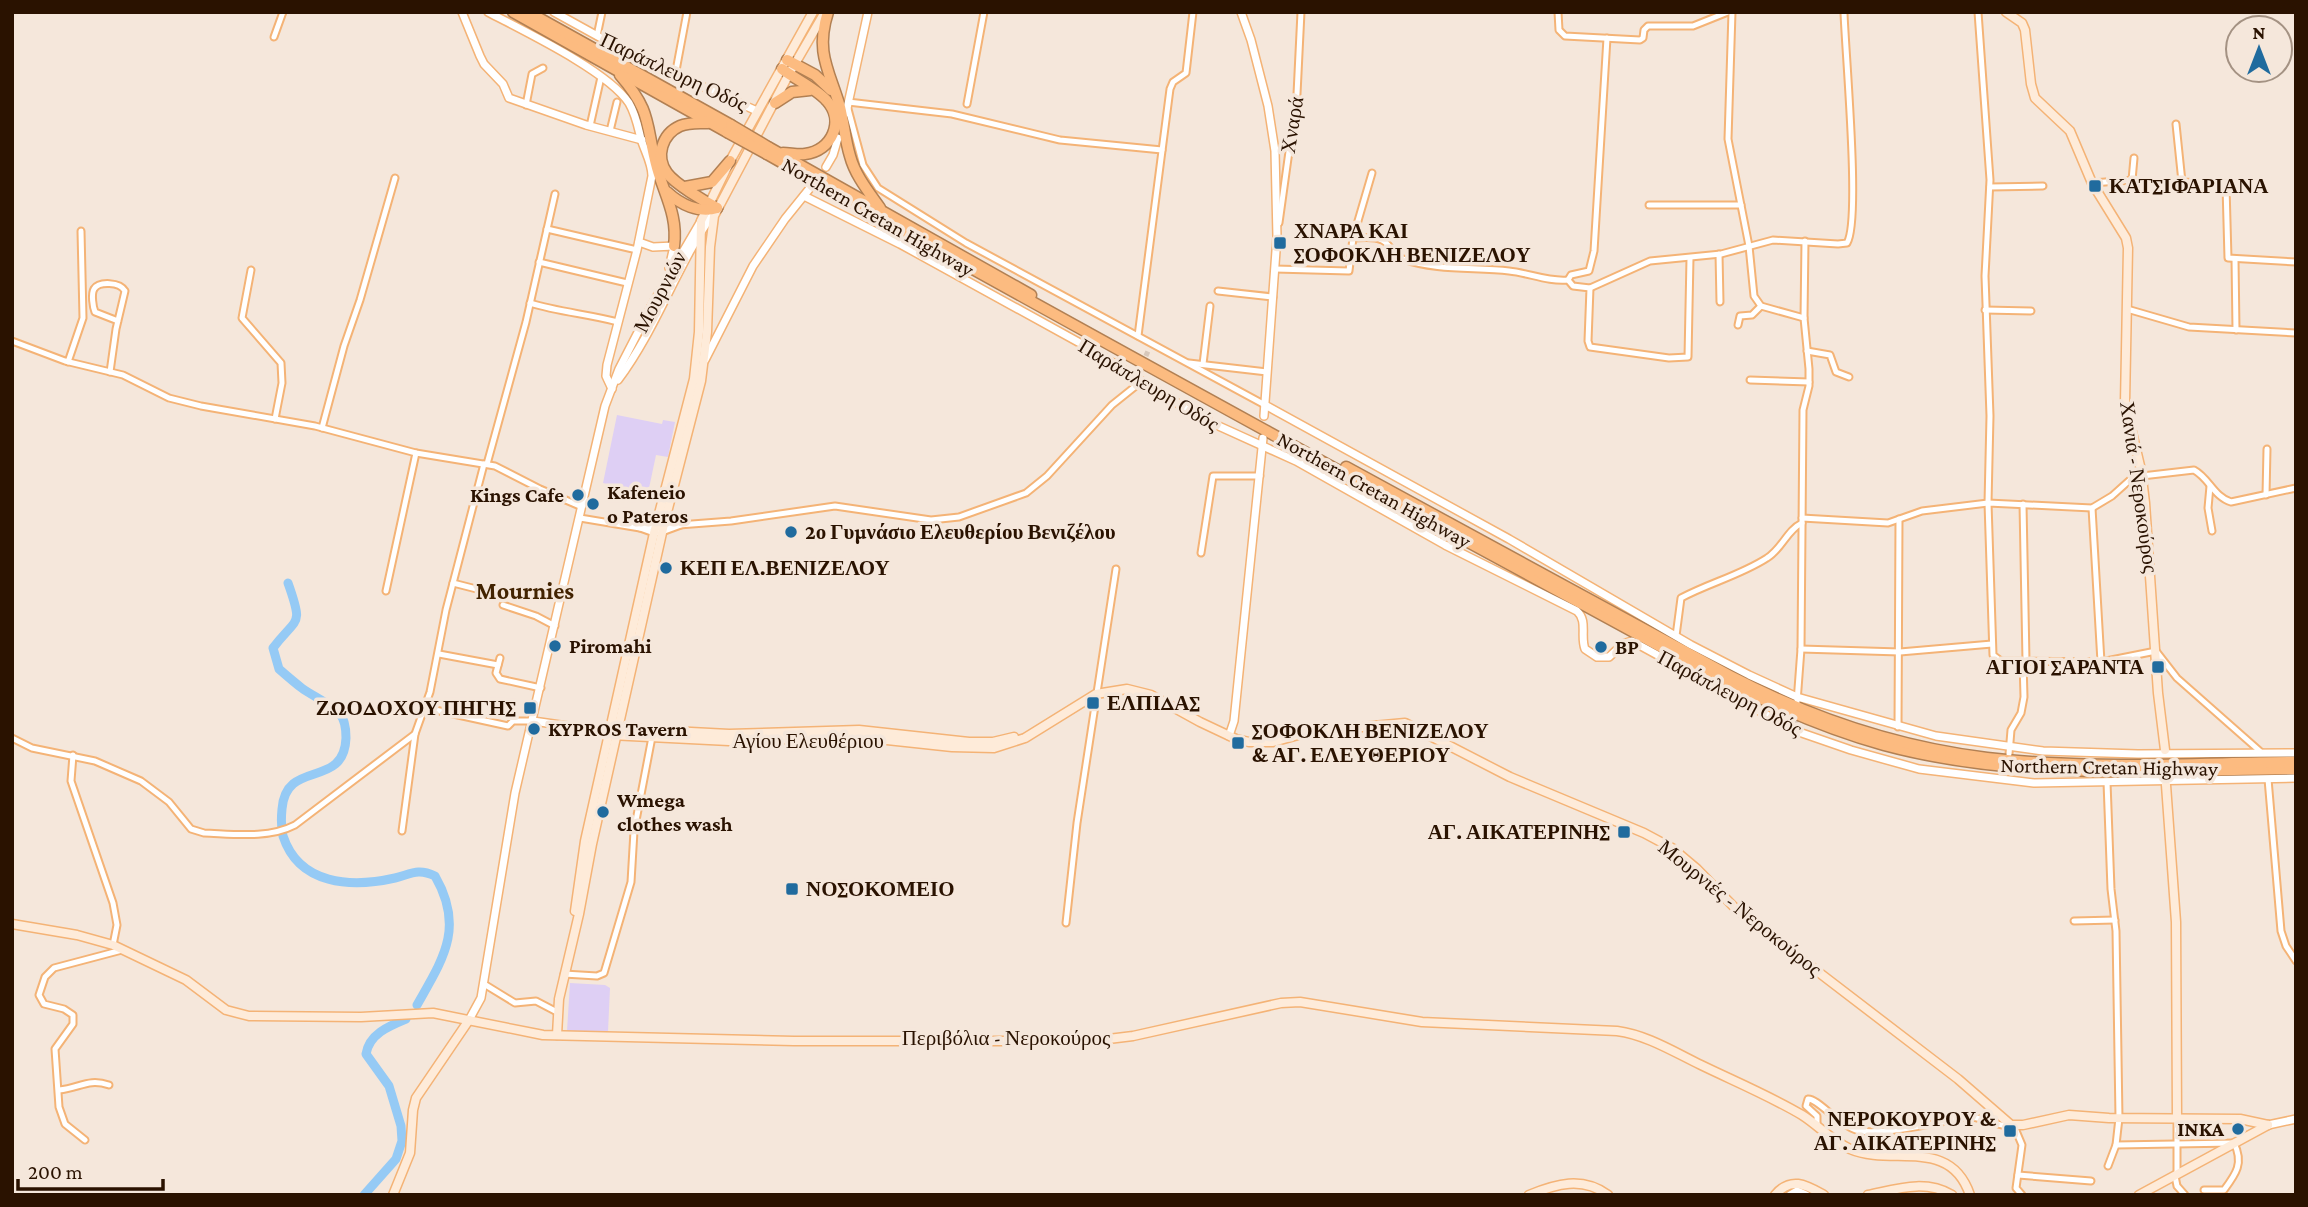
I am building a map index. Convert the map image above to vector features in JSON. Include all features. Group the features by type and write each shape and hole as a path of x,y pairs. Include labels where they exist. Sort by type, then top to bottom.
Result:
{"highway":[{"name":"Northern Cretan Highway","path":"513,12 712,124 729,129"},
{"name":"Northern Cretan Highway","path":"528,12 989,280 1638,635 1738,689 1794,715 1844,733 1918,753 1985,765 2053,770 2296,769"},
{"path":"826,12 822,53 853,164 882,211"},
{"path":"779,152 806,154 820,149 830,140 835,125 834,112 828,101 788,67"},
{"path":"788,67 815,75 829,86 835,96"},
{"path":"615,69 642,104 651,131 656,165 675,218 674,246"},
{"path":"775,103 792,92 814,90"},
{"path":"711,208 668,176 663,167 662,143 668,134 681,125 712,124"},
{"name":"Northern Cretan Highway","path":"767,150 779,152 1038,299 1730,676 1808,712 1908,744 2004,760 2095,764 2296,762"},
{"path":"685,187 712,182 730,161"},
{"path":"665,189 674,198 692,208 711,208"},
{"path":"692,208 701,225"},
{"path":"1583,605 1588,615"},
{"path":"1626,636 1638,635"}],"main road":[{"name":"Μουρνιών","path":"701,225 730,161 757,111 788,67 813,12"},
{"path":"557,1035 557,1012 576,921 609,730 617,717 703,332 711,208 775,103 788,67 826,12"},
{"name":"Χανιά - Νεροκούρος","path":"2006,12 2022,23 2025,30 2035,98 2070,131 2092,183 2126,238 2125,403 2141,473 2165,750"},
{"path":"659,528 705,361 701,225"},
{"name":"Αγίου Ελευθέριου","path":"609,730 652,737 729,741 854,737 981,749 1006,746 1025,738 1096,694 1114,689 1141,691 1229,736"},
{"path":"617,717 631,729"},
{"path":"609,730 617,717"},
{"name":"Μουρνιές - Νεροκούρος","path":"1229,736 1249,742 1273,742 1309,733 1405,723 1510,777 1657,840 1686,859 1736,909 1958,1079 2014,1126"},
{"name":"Αγίου Ελευθέριου","path":"609,730 729,734 856,730 981,742 1004,740 1043,728"},
{"path":"2166,785 2176,922 2177,1118"},
{"name":"Περιβόλια - Νεροκούρος","path":"12,924 64,932 113,945 186,980 226,1010 239,1015 259,1017 446,1014 530,1034 557,1035 794,1041 1091,1041 1133,1036 1281,1003 1300,1002 1422,1022 1626,1032 1647,1039 1779,1102 1838,1142 1855,1150 1916,1156 1949,1165 1961,1177 1970,1195"},
{"path":"393,1195 410,1153 416,1098 469,1020"},
{"path":"2014,1126 2069,1115 2240,1119 2268,1125"},
{"path":"2139,1195 2268,1125"},
{"path":"1529,1195 1558,1184 1578,1182 1608,1195"},
{"path":"1775,1195 1792,1183 1802,1184 1824,1195"},
{"path":"1868,1195 1919,1185 1934,1187 1952,1195"}],"street":[{"path":"274,37 283,12"},
{"path":"463,12 484,64 503,84 507,97 590,126 642,140"},
{"name":"Παράπλευρη Οδός","path":"488,12 601,77 620,92 630,104 652,167 638,246 607,365 606,376 612,389"},
{"name":"Παράπλευρη Οδός","path":"554,12 675,76 757,111"},
{"path":"597,36 602,12"},
{"path":"675,76 687,12"},
{"path":"868,12 847,108 867,175 878,188 966,243 1265,405"},
{"path":"967,104 984,12"},
{"path":"1138,336 1172,85 1185,75 1188,69 1193,12"},
{"name":"Χναρά","path":"1241,12 1273,125 1275,151 1275,269 1264,416"},
{"name":"Χναρά","path":"1276,237 1297,94 1301,12"},
{"path":"1558,12 1562,35 1640,40 1648,26 1693,26 1730,12 1728,139 1749,246 1754,296 1760,306 1804,318"},
{"path":"1568,280 1573,286 1590,288 1650,261 1719,254 1773,240 1847,243 1850,239 1851,157 1844,12"},
{"path":"1978,12 1990,187 1985,310 1990,416 1988,503 1993,655 1997,660 2101,663 2156,651 2184,684 2262,753"},
{"path":"1568,280 1571,275 1589,271 1594,251 1607,38"},
{"path":"526,105 532,74 543,68"},
{"path":"590,126 601,77"},
{"path":"610,131 617,102"},
{"path":"847,108 952,114 1060,140 1162,150"},
{"path":"2176,124 2179,177 2182,182 2226,186 2226,255 2235,259 2296,262"},
{"path":"826,167 834,155 838,138"},
{"path":"2092,183 2132,180 2134,158"},
{"path":"1275,269 1349,271 1358,213 1372,173"},
{"path":"322,428 395,178"},
{"path":"1990,187 2043,186"},
{"path":"705,361 759,258 810,188"},
{"path":"402,831 415,734 426,708 453,583 530,303 555,194"},
{"name":"Παράπλευρη Οδός","path":"804,196 1089,348 1201,418 1262,441 1445,545 1577,611 1583,621 1583,645 1591,654 1603,659 1626,642 1638,643 1796,727 1851,750 1919,769 2107,782 2296,778"},
{"path":"1649,205 1741,205"},
{"name":"Μουρνιών","path":"612,389 668,275 701,225"},
{"name":"Μουρνιών","path":"612,389 625,372 647,332 701,225"},
{"path":"547,229 638,246 674,246 668,275"},
{"path":"68,362 83,318 81,230"},
{"path":"1353,238 1380,239 1387,243 1394,255 1424,265 1511,271 1554,280 1568,280"},
{"path":"1797,700 1801,649 1803,410 1809,382 1804,318 1805,241"},
{"path":"1719,254 1720,302"},
{"path":"1590,288 1590,347 1685,359 1689,354 1690,258"},
{"path":"2235,259 2236,330"},
{"path":"539,262 627,283"},
{"path":"251,270 242,318 281,363 282,383 275,419"},
{"path":"110,372 124,289 112,283 95,287 92,307 95,312 118,321"},
{"path":"1218,290 1273,297"},
{"path":"530,303 560,312 587,314 618,322"},
{"path":"1203,364 1209,306"},
{"path":"1738,325 1740,317 1752,315 1760,306"},
{"path":"2127,309 2189,327 2296,333"},
{"path":"1985,310 2031,311"},
{"path":"703,332 719,333"},
{"path":"12,341 68,362 123,375 169,398 322,428 416,453 485,464 582,507"},
{"path":"1148,351 1151,343"},
{"path":"1807,352 1829,355 1836,372 1849,377"},
{"path":"1186,362 1267,372"},
{"path":"580,518 640,528 659,528 835,506 931,520 959,517 1009,500 1037,485 1138,379 1140,369"},
{"path":"1750,380 1809,382"},
{"path":"469,1020 479,1005 484,984 509,824 603,414 612,389"},
{"name":"Παράπλευρη Οδός","path":"1265,405 1509,539 1676,636 1797,700 1936,736 2009,750 2090,753 2296,753"},
{"path":"1229,736 1234,721 1262,441"},
{"path":"2266,495 2267,449"},
{"path":"386,591 416,453"},
{"path":"1676,636 1681,598 1771,556 1802,520 1888,523 1922,511 1988,503 2092,508 2141,473 2194,470 2201,474 2222,498 2231,502 2296,488"},
{"path":"1201,553 1213,476 1260,477"},
{"path":"2210,486 2208,504 2212,531"},
{"path":"2009,750 2011,730 2021,713 2024,697 2023,504"},
{"path":"2092,508 2101,663"},
{"path":"1898,727 1899,519"},
{"path":"1066,923 1070,874 1116,569"},
{"path":"453,583 492,593"},
{"path":"503,605 536,615 555,626"},
{"path":"1801,649 1900,652 1992,644"},
{"path":"439,654 498,665"},
{"path":"500,658 496,673 500,679 541,688"},
{"path":"426,708 508,726 514,721 533,721 609,730"},
{"path":"12,738 32,748 95,761 141,781 169,802 186,825 204,833 279,832 287,829 415,734"},
{"path":"564,974 599,976 604,973 631,882 634,831 652,737"},
{"path":"73,755 71,781 113,903 117,925 113,945"},
{"path":"2268,779 2281,931 2286,946 2296,961"},
{"path":"2107,782 2109,869 2115,920 2119,1118 2116,1145 2108,1166"},
{"path":"2074,921 2115,920"},
{"path":"85,1140 65,1124 61,1116 55,1049 74,1019 69,1011 48,1006 41,1001 39,995 45,977 59,966 125,950"},
{"path":"484,984 515,1003 536,1001 557,1012"},
{"path":"60,1090 91,1081 109,1085"},
{"path":"1816,1125 1817,1116 1806,1105 1808,1099 1817,1101 1838,1121 1864,1132 1969,1116 1987,1119 2006,1127 2014,1126 2022,1145 2016,1188 2022,1195"},
{"path":"2177,1118 2177,1186 2185,1195"},
{"path":"2268,1125 2296,1119"},
{"path":"2116,1145 2234,1143 2239,1162 2236,1173 2224,1190 2204,1190"},
{"path":"2018,1175 2091,1181"},
{"path":"1790,1195 1797,1191 1806,1195"}],"shaded area":[{"path":"617,415 662,424 663,420 675,422 668,457 656,455 648,493 603,483"},
{"path":"570,983 605,985 610,988 608,1032 567,1031"}],"waterway":[{"path":"288,583 297,615 293,625 273,648 279,669 339,713 345,724 346,738 343,754 336,764 303,778 293,784 286,793 282,813 283,836 301,865 328,879 361,883 419,872 435,876 448,912 447,943 435,973 417,1005"},
{"path":"364,1195 396,1159 402,1141 401,1126 389,1086 366,1054 375,1036 406,1019"}],"tunnel":[{"path":"1143,363 1148,351"},
{"path":"1796,723 1797,712"}],"place":[{"name":"ΚΑΤΣΙΦΑΡΙΑΝΑ","path":"2095,186"},
{"name":"ΧΝΑΡΑ ΚΑΙ ΣΟΦΟΚΛΗ ΒΕΝΙΖΕΛΟΥ","path":"1280,243"},
{"name":"Kings Cafe","path":"578,495"},
{"name":"Kafeneio o Pateros","path":"593,504"},
{"name":"2ο Γυμνάσιο Ελευθερίου Βενιζέλου","path":"791,532"},
{"name":"ΚΕΠ ΕΛ.ΒΕΝΙΖΕΛΟΥ","path":"666,568"},
{"name":"Piromahi","path":"555,646"},
{"name":"BP","path":"1601,647"},
{"name":"ΑΓΙΟΙ ΣΑΡΑΝΤΑ","path":"2158,667"},
{"name":"ΕΛΠΙΔΑΣ","path":"1093,703"},
{"name":"ΖΩΟΔΟΧΟΥ ΠΗΓΗΣ","path":"530,708"},
{"name":"KYPROS Tavern","path":"534,729"},
{"name":"ΣΟΦΟΚΛΗ ΒΕΝΙΖΕΛΟΥ & ΑΓ. ΕΛΕΥΘΕΡΙΟΥ","path":"1238,743"},
{"name":"Wmega clothes wash","path":"603,812"},
{"name":"ΑΓ. ΑΙΚΑΤΕΡΙΝΗΣ","path":"1624,832"},
{"name":"ΝΟΣΟΚΟΜΕΙΟ","path":"792,889"},
{"name":"INKA","path":"2238,1129"},
{"name":"ΝΕΡΟΚΟΥΡΟΥ & ΑΓ. ΑΙΚΑΤΕΡΙΝΗΣ","path":"2010,1131"}],"district":[{"name":"Mournies","path":"525,590"}]}
